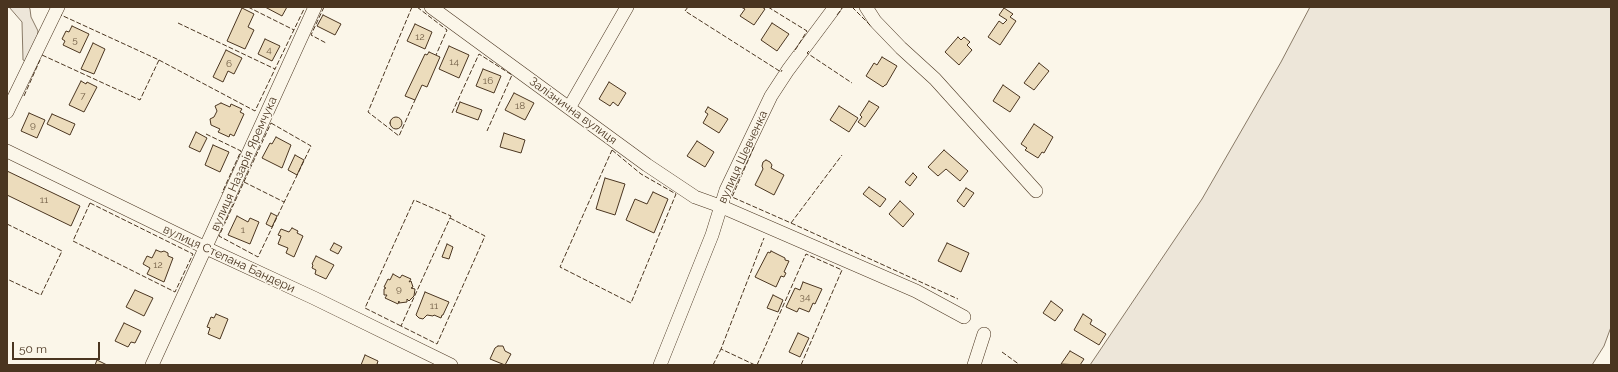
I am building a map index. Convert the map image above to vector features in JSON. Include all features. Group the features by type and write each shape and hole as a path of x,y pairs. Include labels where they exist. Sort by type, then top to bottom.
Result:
{"street":[{"path":"7,112 58,7"},
{"name":"вулиця Назарія Яремчука","path":"152,365 315,7"},
{"name":"Залізнична вулиця","path":"430,7 695,197 720,206 916,291 964,317"},
{"path":"569,108 627,7"},
{"name":"вулиця Шевченка","path":"660,365 712,235 726,190 771,96 788,70 835,7"},
{"path":"866,7 874,20 901,48 935,79 1036,191"},
{"name":"вулиця Степана Бандери","path":"7,151 451,365"},
{"path":"974,365 984,334"}],"shaded area":[{"path":"9,7 29,7 31,17 38,31 37,41 28,62 23,60 22,22"},
{"path":"1310,7 1611,7 1611,327 1604,346 1592,365 1090,365 1202,199 1281,62"}],"building":[{"path":"265,7 287,7 282,16"},
{"path":"741,7 762,7 765,9 754,25 740,16 745,9"},
{"path":"242,8 254,14 248,27 254,30 245,49 227,41"},
{"path":"1004,8 1013,14 1010,17 1016,21 1000,45 988,37 999,21 1003,24 1007,20 999,15"},
{"path":"323,15 341,24 335,35 317,26"},
{"path":"772,23 789,34 777,51 761,40"},
{"path":"415,24 432,32 425,49 407,41"},
{"path":"72,26 89,34 80,53 63,45 65,41 62,39 66,31 69,32"},
{"path":"958,37 961,40 964,37 970,42 967,45 972,50 959,65 945,52"},
{"path":"265,39 280,46 272,61 258,54"},
{"path":"93,43 105,49 94,74 81,69"},
{"path":"449,46 469,55 459,78 439,69"},
{"path":"226,50 242,58 234,74 228,71 223,82 213,77"},
{"path":"429,52 440,57 427,87 422,85 415,100 405,96 425,54 427,55"},
{"path":"882,57 897,66 886,85 883,87 866,76 874,63 877,65"},
{"path":"1039,63 1049,71 1034,90 1024,83"},
{"path":"483,69 501,76 494,93 476,86"},
{"path":"81,81 97,87 84,112 69,105"},
{"path":"609,82 626,93 618,106 613,102 610,106 599,99"},
{"path":"1003,85 1020,97 1010,112 993,101"},
{"path":"514,93 534,103 525,120 505,110"},
{"path":"869,101 879,107 865,127 858,122 862,117 860,115"},
{"path":"460,102 482,110 478,120 456,112"},
{"path":"221,103 230,107 231,104 242,109 240,112 244,114 234,136 230,134 229,137 218,132 220,129 211,125 210,119 214,117 217,111 215,106"},
{"path":"839,106 858,118 849,132 830,120"},
{"path":"708,107 728,119 719,133 703,123 708,114 705,112"},
{"path":"29,113 45,120 37,138 21,131"},
{"path":"52,114 75,124 70,135 47,124"},
{"path":"398,117 401,118 401,128 394,129 391,128 390,121 391,118"},
{"path":"1034,124 1053,137 1044,153 1042,152 1038,158 1025,150 1027,148 1021,144"},
{"path":"196,132 207,138 200,152 189,147"},
{"path":"504,133 525,140 521,153 500,147"},
{"path":"276,137 291,145 282,168 262,158 270,143 272,144"},
{"path":"697,141 714,152 705,167 687,156"},
{"path":"213,145 229,152 220,172 205,165"},
{"path":"944,150 968,171 960,181 946,169 938,176 928,167"},
{"path":"295,155 304,160 297,175 288,170"},
{"path":"766,160 772,165 771,168 784,175 774,195 755,185 763,169 763,162"},
{"path":"7,171 80,206 71,226 7,195"},
{"path":"913,173 917,177 910,186 905,182"},
{"path":"605,178 625,184 615,215 596,209"},
{"path":"869,187 886,199 880,207 863,194"},
{"path":"966,188 974,193 964,207 957,201"},
{"path":"653,192 668,199 654,233 626,220 635,199 647,204"},
{"path":"900,201 914,214 903,227 889,214"},
{"path":"271,213 277,216 272,227 266,224"},
{"path":"237,216 248,222 250,218 259,222 250,244 228,235"},
{"path":"292,228 303,236 294,257 286,253 288,248 278,244 281,236 278,235 281,229 289,232"},
{"path":"334,243 342,247 338,254 330,250"},
{"path":"947,243 969,253 961,272 938,261"},
{"path":"447,244 453,247 449,259 442,257"},
{"path":"156,250 161,252 164,251 168,253 168,256 173,258 164,282 147,274 150,268 143,264 147,256 152,258"},
{"path":"771,251 789,261 784,272 786,273 784,277 781,276 776,287 755,277 768,252 770,253"},
{"path":"316,256 334,265 326,279 315,274 316,270 312,268 312,264"},
{"path":"393,274 400,278 402,275 411,279 409,282 411,281 413,287 411,288 415,289 414,296 409,301 407,299 407,302 399,303 399,301 398,304 385,298 387,295 384,295 384,289 386,288 384,287 388,279 390,280"},
{"path":"803,282 822,289 815,304 813,303 809,312 799,308 797,312 786,307 795,288 800,290"},
{"path":"135,290 153,298 144,316 126,307"},
{"path":"425,292 449,302 441,318 434,315 427,315 423,319 416,315"},
{"path":"773,295 783,300 778,312 767,308"},
{"path":"1051,301 1063,310 1055,321 1043,313"},
{"path":"216,314 228,319 220,339 208,334 210,328 207,327 211,317 214,318"},
{"path":"1083,314 1092,320 1090,324 1106,334 1099,345 1074,330"},
{"path":"124,323 141,331 135,343 131,342 128,347 115,341"},
{"path":"798,333 809,338 800,357 789,352"},
{"path":"498,346 503,346 505,351 511,354 505,365 490,359 495,348"},
{"path":"1070,351 1084,359 1080,365 1061,364"},
{"path":"365,355 378,361 377,364 380,365 361,365"},
{"path":"97,360 107,365 95,365"}],"fence":[{"path":"248,7 294,30"},
{"path":"178,23 275,69 305,7"},
{"path":"324,7 311,35 326,43"},
{"path":"412,7 368,112 399,136 415,100"},
{"path":"417,7 447,30 436,55"},
{"path":"688,7 685,11 781,72 782,70"},
{"path":"768,7 807,31 794,52"},
{"path":"837,15 843,7"},
{"path":"852,7 872,27"},
{"path":"42,55 140,100 159,60 61,15"},
{"path":"809,51 807,53 852,83"},
{"path":"452,113 479,54 512,75 487,131"},
{"path":"24,96 40,60"},
{"path":"159,60 255,111 275,69"},
{"path":"271,123 311,146 258,257 219,236 271,123"},
{"path":"206,134 241,151 222,193"},
{"path":"754,147 732,197 791,223 842,155"},
{"path":"612,150 641,174 676,194 631,303 560,267 612,150"},
{"path":"244,182 284,202"},
{"path":"401,326 365,308 414,200 451,216 450,218"},
{"path":"90,203 193,254 175,292 73,241 90,203"},
{"path":"450,218 485,236 437,344 401,326 450,218"},
{"path":"791,223 958,299"},
{"path":"7,224 62,251 41,295 7,279"},
{"path":"755,365 721,349 764,238"},
{"path":"757,365 806,254 842,270 801,365"},
{"path":"713,365 721,349"},
{"path":"1002,352 1020,365"}]}
